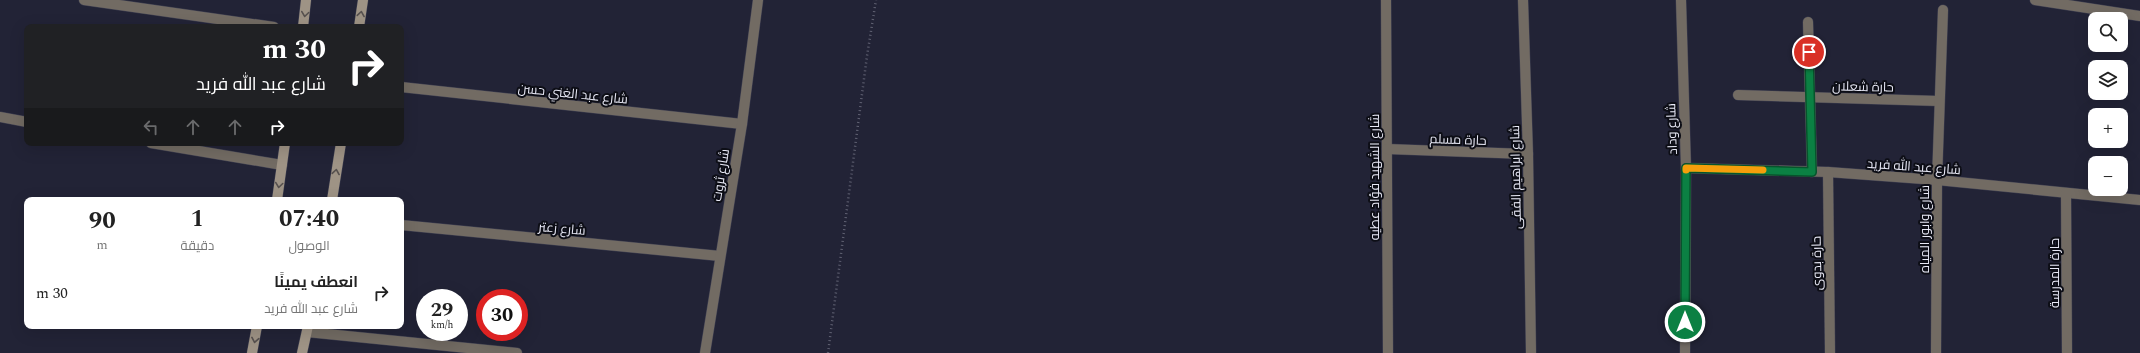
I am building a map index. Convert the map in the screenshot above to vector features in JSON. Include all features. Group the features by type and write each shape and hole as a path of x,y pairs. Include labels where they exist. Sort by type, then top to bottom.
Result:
{"main road":[{"path":"303,24 306,0"},
{"path":"359,24 363,0"},
{"path":"277,197 285,146"},
{"path":"332,197 341,146"},
{"path":"252,353 256,329"},
{"path":"302,353 307,329"}],"street":[{"path":"84,0 253,24"},
{"name":"شارع ثروت","path":"705,353 742,124 758,0"},
{"name":"شارع الشهيد فؤاد عطيه","path":"1386,0 1388,353"},
{"name":"شارع ابراهيم الفقى","path":"1523,0 1528,154 1531,353"},
{"name":"شارع وداد","path":"1681,0 1686,168 1685,353"},
{"path":"2035,0 2140,16"},
{"name":"شارع وابور المياه","path":"1936,353 1937,180 1943,10"},
{"path":"1808,22 1812,172"},
{"name":"شارع عبد الغني حسن","path":"404,88 742,124"},
{"name":"حارة شعلان","path":"1738,95 1939,101"},
{"path":"0,117 24,121"},
{"path":"169,146 282,165"},
{"name":"حارة مسلم","path":"1387,149 1528,154"},
{"name":"شارع عبد الله فريد","path":"1686,168 1828,172 1937,180 2140,200"},
{"name":"حارة بدوى","path":"1828,172 1830,353"},
{"name":"حارة المدرسة","path":"2066,193 2067,353"},
{"name":"شارع زعتر","path":"404,225 720,256"},
{"path":"307,329 518,353"}],"path":[{"path":"828,353 867,56 876,0"}],"slow traffic":[{"path":"1686,170 1686,168 1763,170"}],"route":[{"path":"1685,322 1686,168 1812,172 1809,52"}]}
